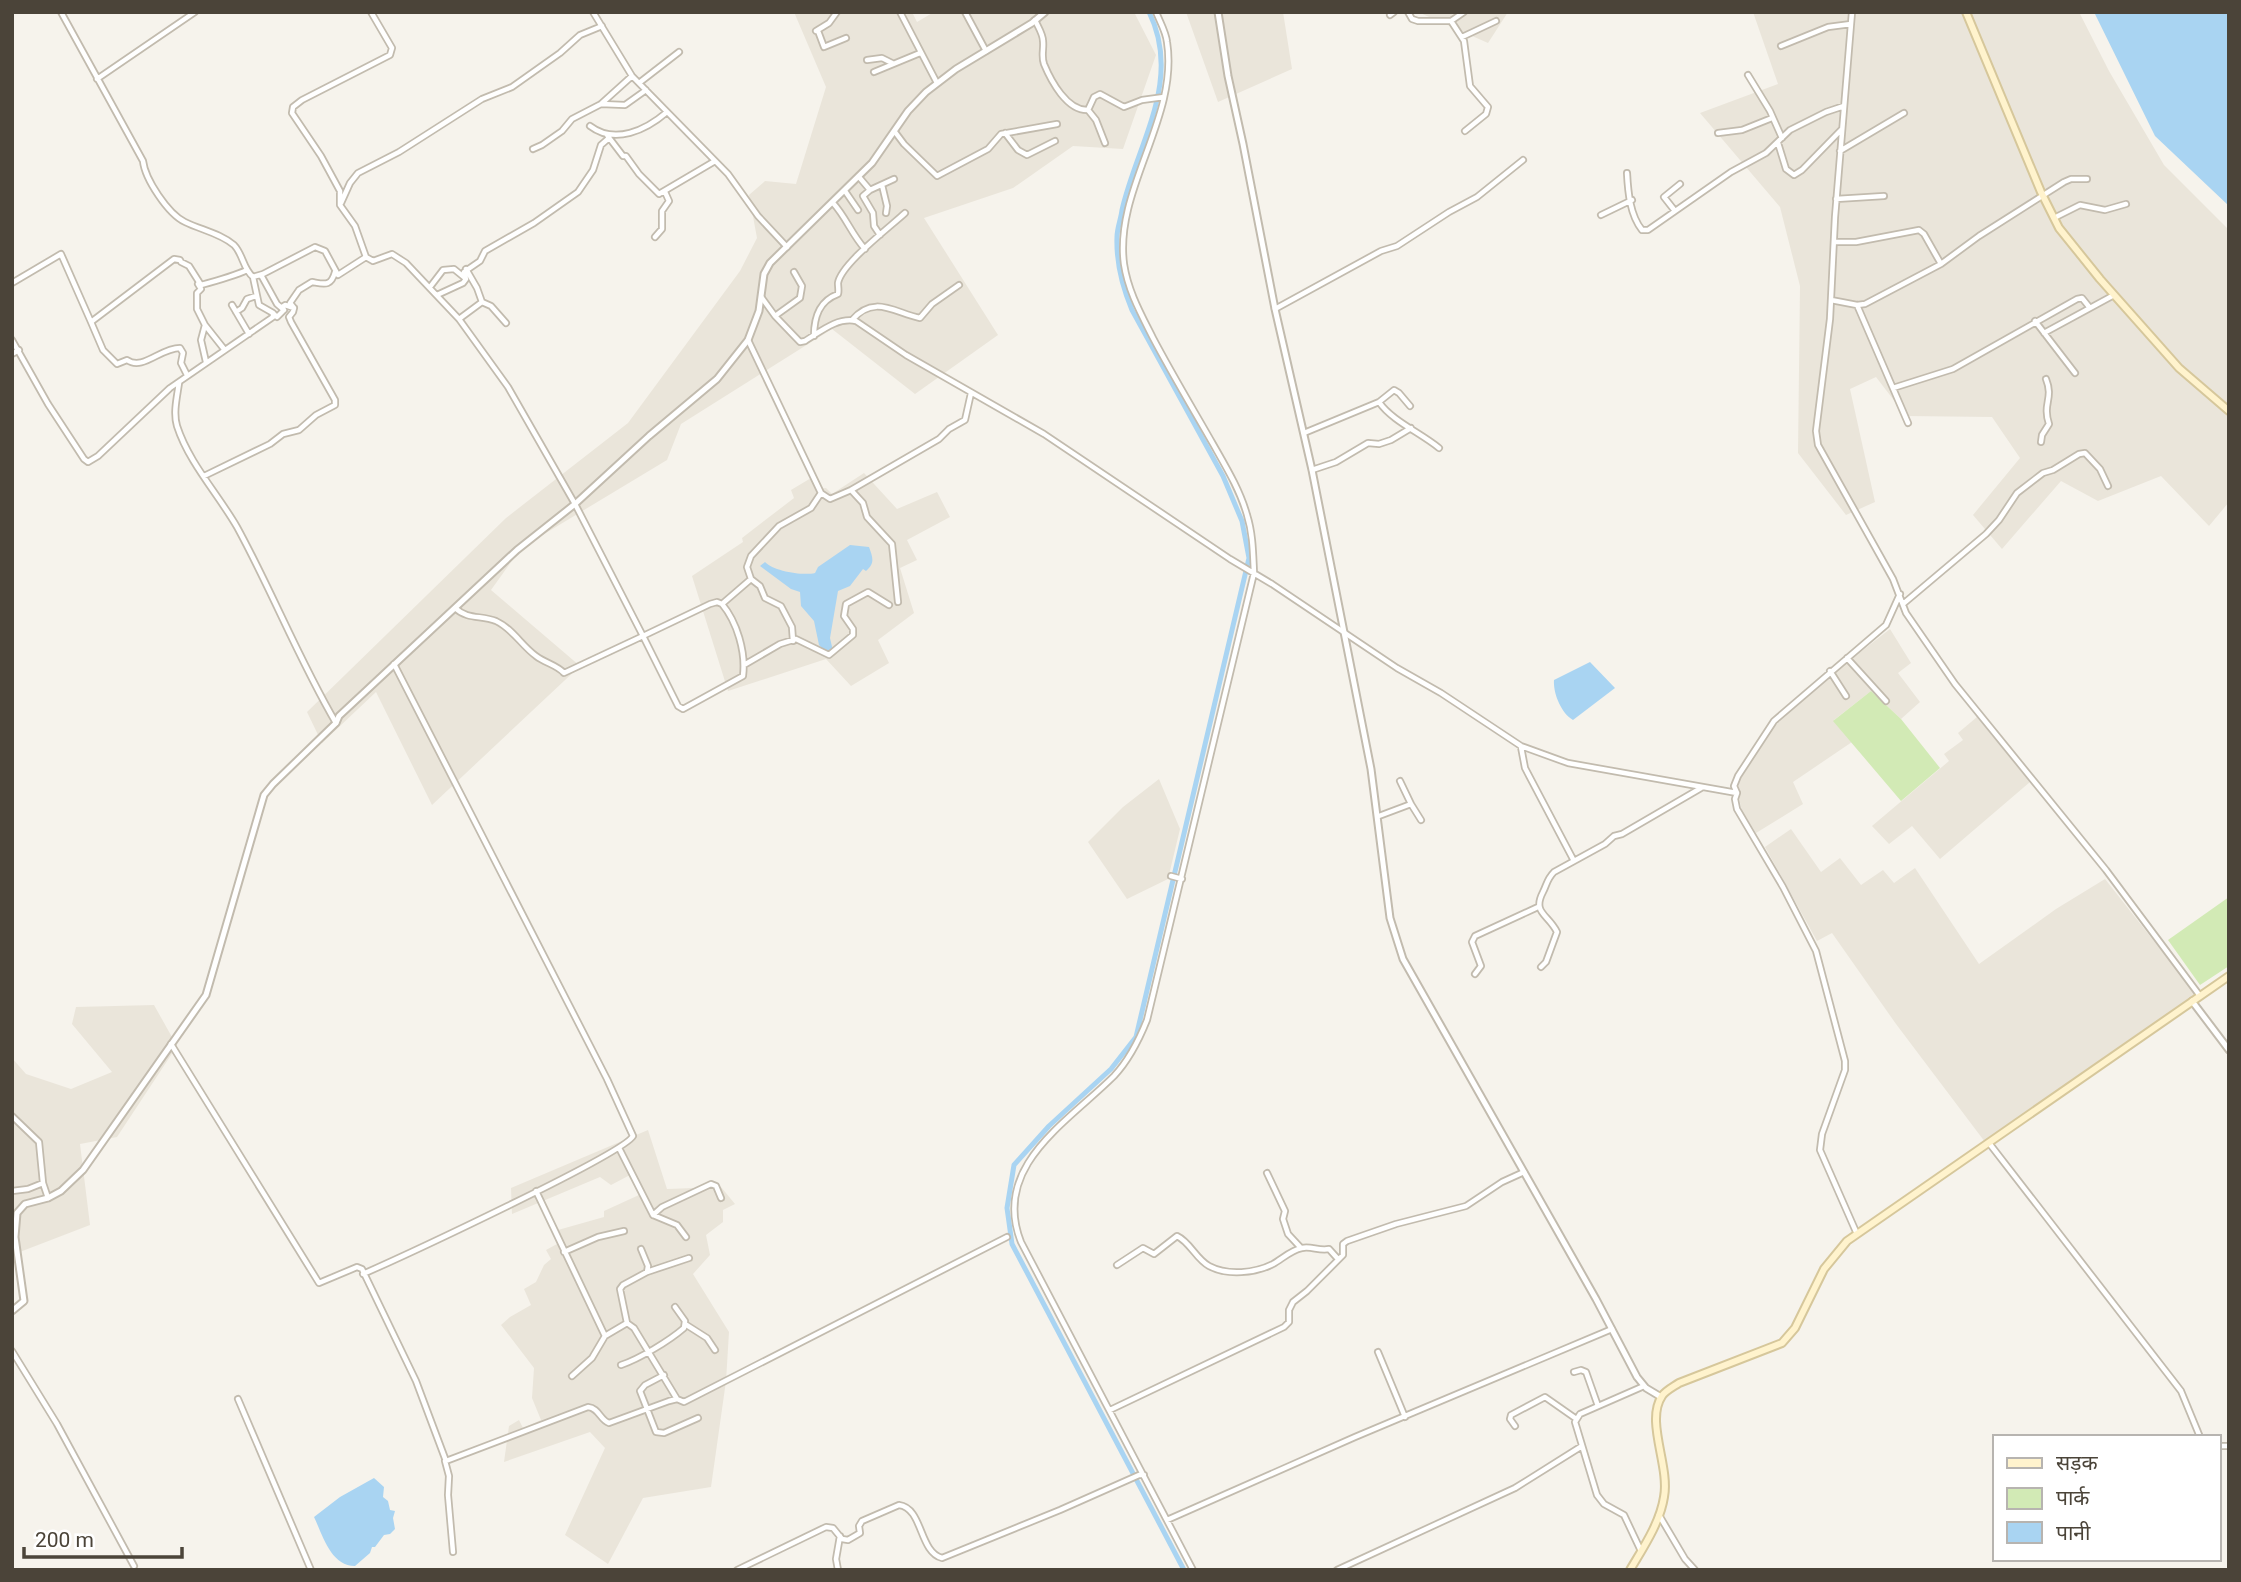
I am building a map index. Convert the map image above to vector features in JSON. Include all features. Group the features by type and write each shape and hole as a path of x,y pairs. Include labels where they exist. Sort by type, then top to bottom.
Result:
{"main road":[{"path":"1966,12 2042,195 2069,242 2179,368 2229,411"},
{"path":"1630,1570 1659,1515 1666,1479 1655,1414 1661,1397 1679,1383 1782,1343 1795,1328 1824,1269 1847,1241 2229,976"}],"street":[{"path":"61,12 143,161 149,183 185,222 231,243 239,251 253,277 261,307 277,317 285,305 294,308"},
{"path":"97,79 195,12"},
{"path":"371,12 392,48 390,55 302,100 292,110 340,191 340,205 355,226 366,257 373,261 388,254 396,256 430,286 459,319 508,387 575,504 643,636 678,706 683,709 742,678 744,665 736,624 723,604 717,602 710,604 643,636 564,673 526,648 508,627 489,619 467,616 454,607"},
{"path":"593,12 632,76 715,161 762,221 787,247"},
{"path":"837,12 829,23 816,31 824,47 846,38"},
{"path":"900,12 937,83"},
{"path":"965,12 986,51"},
{"path":"12,1311 24,1301 15,1237 17,1213 25,1204 48,1198 67,1187 83,1170 206,995 264,795 393,663 517,550 575,504 649,436 717,379 748,340 762,298 766,269 859,177 879,154 915,102 937,83 1045,12"},
{"path":"1156,12 1167,41 1168,62 1163,97 1128,215 1123,256 1126,274 1135,301 1160,350 1230,472 1248,520 1253,548 1251,572 1177,877 1154,997 1140,1038 1115,1074 1031,1157 1018,1183 1015,1203 1021,1242 1194,1570"},
{"path":"1218,12 1227,76 1345,634 1378,816 1390,918 1404,959 1612,1329 1630,1366 1644,1386 1661,1397"},
{"path":"1408,12 1412,19 1418,21 1451,21 1464,12"},
{"path":"1852,12 1836,199 1831,300 1816,431 1818,445 1900,593 1906,613 1955,684 2106,870 2200,996"},
{"path":"1035,20 1043,38 1044,65 1056,86 1072,105 1088,110"},
{"path":"1451,21 1465,46 1470,86 1488,107 1486,114 1465,131"},
{"path":"1462,37 1496,21"},
{"path":"1781,46 1828,27 1851,24"},
{"path":"340,205 358,173 398,152 482,99 512,87 561,53 580,36 602,26"},
{"path":"639,83 679,52"},
{"path":"874,72 920,52"},
{"path":"867,60 882,58 893,64"},
{"path":"1748,75 1773,118 1786,169 1794,175 1842,128"},
{"path":"533,149 562,131 572,119 601,103 632,76"},
{"path":"601,103 625,105 646,90"},
{"path":"1088,110 1094,97 1100,94 1124,107 1163,97"},
{"path":"1627,173 1632,211 1642,230 1651,228 1731,172 1766,153 1790,130 1844,106"},
{"path":"1088,110 1097,122 1105,143"},
{"path":"590,126 608,136 631,134 667,112"},
{"path":"1840,151 1904,113"},
{"path":"1718,134 1742,130 1773,118"},
{"path":"895,132 937,176 988,149 1004,133 1057,124"},
{"path":"1004,133 1018,150 1027,155 1055,141"},
{"path":"608,136 656,193 665,192 715,161"},
{"path":"437,295 463,284 466,269 480,261 485,251 534,223 578,192 593,170 601,145 608,136"},
{"path":"1275,309 1381,251 1397,246 1448,212 1477,197 1523,160"},
{"path":"859,177 870,190"},
{"path":"880,235 874,226 873,213 863,198 870,190 894,179"},
{"path":"1831,300 1857,305 1878,298 1941,264 2042,195 2071,179 2087,179"},
{"path":"1675,211 1664,197 1680,184"},
{"path":"882,185 886,214"},
{"path":"845,191 858,210"},
{"path":"655,237 662,229 662,211 669,201 665,192"},
{"path":"1836,199 1884,196"},
{"path":"1601,215 1632,200"},
{"path":"833,202 843,214 854,237 865,249"},
{"path":"2054,218 2080,205 2105,210 2126,204"},
{"path":"814,336 817,312 832,297 838,295 838,284 842,275 865,249 905,213"},
{"path":"1833,242 1856,242 1919,230 1941,264"},
{"path":"253,277 315,247 325,251 338,275 366,257"},
{"path":"12,283 61,254 103,350 117,364 127,360 141,365 154,355 180,348 183,353 181,363 187,375"},
{"path":"91,322 174,259 189,266 197,276 201,289 197,293 197,309 205,325 224,349"},
{"path":"430,286 443,270 454,269 466,279"},
{"path":"466,269 482,302 491,306 506,323"},
{"path":"198,283 203,285 222,277 238,276 247,270"},
{"path":"294,308 290,303 299,290 312,282 326,285 335,272"},
{"path":"775,316 800,299 802,286 794,272"},
{"path":"261,275 277,304 284,310"},
{"path":"852,320 860,311 876,307 892,308 920,318 932,304 960,285"},
{"path":"2044,333 2114,295"},
{"path":"236,312 247,299 256,296"},
{"path":"762,298 797,340 803,342 837,322 852,320 1044,434 1241,566 1521,746 1568,763 1737,793"},
{"path":"1892,388 1953,369 2079,298 2090,309"},
{"path":"459,319 482,302"},
{"path":"232,305 249,334"},
{"path":"1857,305 1908,423"},
{"path":"204,476 270,444 283,434 299,430 316,415 335,405 335,400 291,322 289,317 294,308"},
{"path":"12,340 48,404 88,462 187,375 273,317 273,313"},
{"path":"2035,321 2075,373"},
{"path":"205,325 201,340 206,362"},
{"path":"748,340 821,494 833,499 939,439 963,421 971,393"},
{"path":"12,354 19,350"},
{"path":"2041,442 2049,424 2045,409 2051,393 2046,379"},
{"path":"175,385 176,425 237,529 319,696 336,723"},
{"path":"1303,430 1379,402 1394,390 1410,407"},
{"path":"1379,402 1388,414 1439,448"},
{"path":"1312,470 1336,462 1368,443 1379,444 1391,440 1412,428"},
{"path":"1903,604 1996,524 2017,493 2043,473 2083,452 2102,472 2108,486"},
{"path":"851,490 863,503 867,517 892,544 898,602"},
{"path":"793,641 792,627 781,606 765,598 760,586 751,579 747,567 751,556 779,526 811,508 821,494"},
{"path":"723,604 751,579"},
{"path":"744,665 780,644 796,639 830,655 853,635 853,629 844,615 846,604 868,592 889,605"},
{"path":"1857,1234 1820,1150 1822,1134 1845,1070 1834,1015 1816,951 1783,887 1737,809 1734,786 1774,721 1886,625 1900,593"},
{"path":"1847,658 1886,701"},
{"path":"363,1274 429,1246 632,1139 632,1132 393,663"},
{"path":"1830,671 1846,696"},
{"path":"1521,746 1525,768 1574,861"},
{"path":"1400,781 1421,820"},
{"path":"1541,967 1546,962 1557,932 1538,906 1548,878 1614,836 1702,788"},
{"path":"1378,816 1412,804"},
{"path":"1475,974 1481,966 1472,942 1475,936 1538,906"},
{"path":"2192,1001 2229,1050"},
{"path":"171,1044 319,1283 359,1267 363,1274 416,1381 445,1461 449,1476 453,1552"},
{"path":"12,1116 39,1142 43,1183 48,1198"},
{"path":"1989,1143 2181,1391 2199,1435"},
{"path":"619,1148 653,1215 677,1225 686,1237"},
{"path":"1110,1410 1284,1327 1289,1322 1289,1310 1293,1302 1343,1255 1343,1244 1347,1241 1396,1224 1466,1206 1502,1182 1524,1172"},
{"path":"1267,1173 1285,1211 1283,1219 1288,1234 1301,1248"},
{"path":"12,1191 43,1183"},
{"path":"653,1215 665,1205 711,1184 716,1186 721,1198"},
{"path":"536,1191 605,1336"},
{"path":"564,1252 598,1237 624,1231"},
{"path":"1117,1265 1143,1248 1154,1254 1177,1236 1208,1265 1221,1270 1248,1272 1274,1264 1301,1248 1329,1250 1338,1259"},
{"path":"689,1258 647,1272 620,1289 627,1323 634,1328 677,1399 684,1402 1007,1237"},
{"path":"641,1249 648,1266 647,1272"},
{"path":"676,1307 685,1324 707,1338 715,1350"},
{"path":"572,1376 592,1358 605,1336 627,1323"},
{"path":"621,1365 639,1360 681,1331 685,1324"},
{"path":"1167,1520 1229,1491 1612,1329"},
{"path":"12,1351 63,1434 135,1566"},
{"path":"1378,1352 1405,1417"},
{"path":"1574,1372 1586,1372 1598,1406"},
{"path":"664,1375 645,1385 640,1391 654,1428 660,1434 698,1418"},
{"path":"1575,1418 1644,1386"},
{"path":"1514,1426 1511,1415 1545,1397 1575,1418 1597,1495 1604,1504 1624,1515 1641,1551"},
{"path":"238,1399 311,1570"},
{"path":"445,1461 588,1407 596,1410 605,1422 609,1423 677,1399"},
{"path":"1337,1570 1515,1488 1582,1446"},
{"path":"737,1570 826,1527 833,1528 845,1540 852,1539 860,1533 859,1526 862,1521 902,1505 912,1514 932,1552 942,1558 1142,1475"},
{"path":"1659,1515 1685,1559 1695,1570"},
{"path":"838,1570 836,1559 840,1536"}],"shaded area":[{"path":"794,12 912,12 917,22 934,12 1134,12 1156,55 1123,149 1073,146 1013,188 924,218 998,335 915,394 832,329 681,424 667,460 521,548 491,590 580,666 432,805 376,692 322,743 307,712 506,518 628,423 740,271 757,238 749,195 765,181 796,184 826,87"},
{"path":"1186,12 1283,12 1292,69 1218,102"},
{"path":"1418,12 1508,12 1488,43"},
{"path":"1753,12 2079,12 2109,71 2164,165 2229,230 2229,502 2209,526 2161,476 2098,501 2061,481 2002,549 1973,515 2020,458 1992,417 1906,416 1876,377 1850,389 1875,502 1846,515 1798,453 1800,286 1780,207 1700,113 1778,84"},
{"path":"864,473 897,509 937,492 950,517 907,540 917,560 900,568 914,613 878,640 889,663 851,686 826,659 728,691 692,576 743,542 742,538 794,498 791,490 811,478 817,489 826,488 832,494"},
{"path":"1890,629 1911,663 1898,673 1920,702 1901,719 1871,691 1834,720 1852,742 1793,782 1803,804 1756,833 1742,811 1737,790 1740,780 1771,730 1812,690"},
{"path":"1977,717 2030,782 1940,859 1912,826 1889,844 1872,826 1949,761 1944,754 1963,740 1958,733"},
{"path":"1159,779 1180,829 1168,879 1127,899 1088,842 1123,807"},
{"path":"1791,829 1821,872 1840,858 1861,885 1883,870 1894,883 1915,868 1979,964 2056,909 2105,879 2198,997 1985,1142 1896,1024 1832,933 1817,941 1765,847"},
{"path":"154,1005 177,1046 117,1137 80,1144 90,1225 12,1255 12,1058 26,1074 71,1089 112,1072 72,1024 76,1007"},
{"path":"648,1130 667,1189 721,1187 735,1204 723,1210 723,1222 706,1235 710,1255 693,1274 729,1332 726,1381 711,1487 643,1498 608,1564 565,1535 605,1448 590,1432 504,1462 509,1426 519,1420 523,1428 541,1420 532,1398 534,1368 501,1325 531,1305 524,1289 536,1282 544,1265 551,1259 546,1250 557,1244 558,1230 604,1217 604,1211 639,1195 630,1175 611,1185 600,1177 512,1214 511,1188"}],"green space":[{"path":"1871,691 1901,719 1940,768 1901,801 1833,721"},
{"path":"2229,897 2229,966 2200,985 2168,940"}],"water":[{"path":"2094,12 2229,12 2229,206 2155,136"},
{"path":"850,545 869,547 872,563 866,571 863,569 850,586 838,591 830,638 833,651 828,654 819,645 814,621 801,606 800,592 791,589 760,566 765,562 788,572 815,573 818,567"},
{"path":"1590,662 1615,688 1573,720 1559,702 1554,680"},
{"path":"374,1478 384,1487 383,1497 388,1501 390,1510 395,1511 395,1529 384,1535 355,1566 347,1565 329,1549 314,1517 340,1497"}],"waterway":[{"path":"1149,12 1158,38 1161,63 1159,88 1154,112 1122,210 1117,234 1119,265 1132,310 1223,476 1242,521 1249,558 1136,1037 1111,1069 1049,1126 1014,1165 1007,1208 1012,1244 1184,1570"}]}
